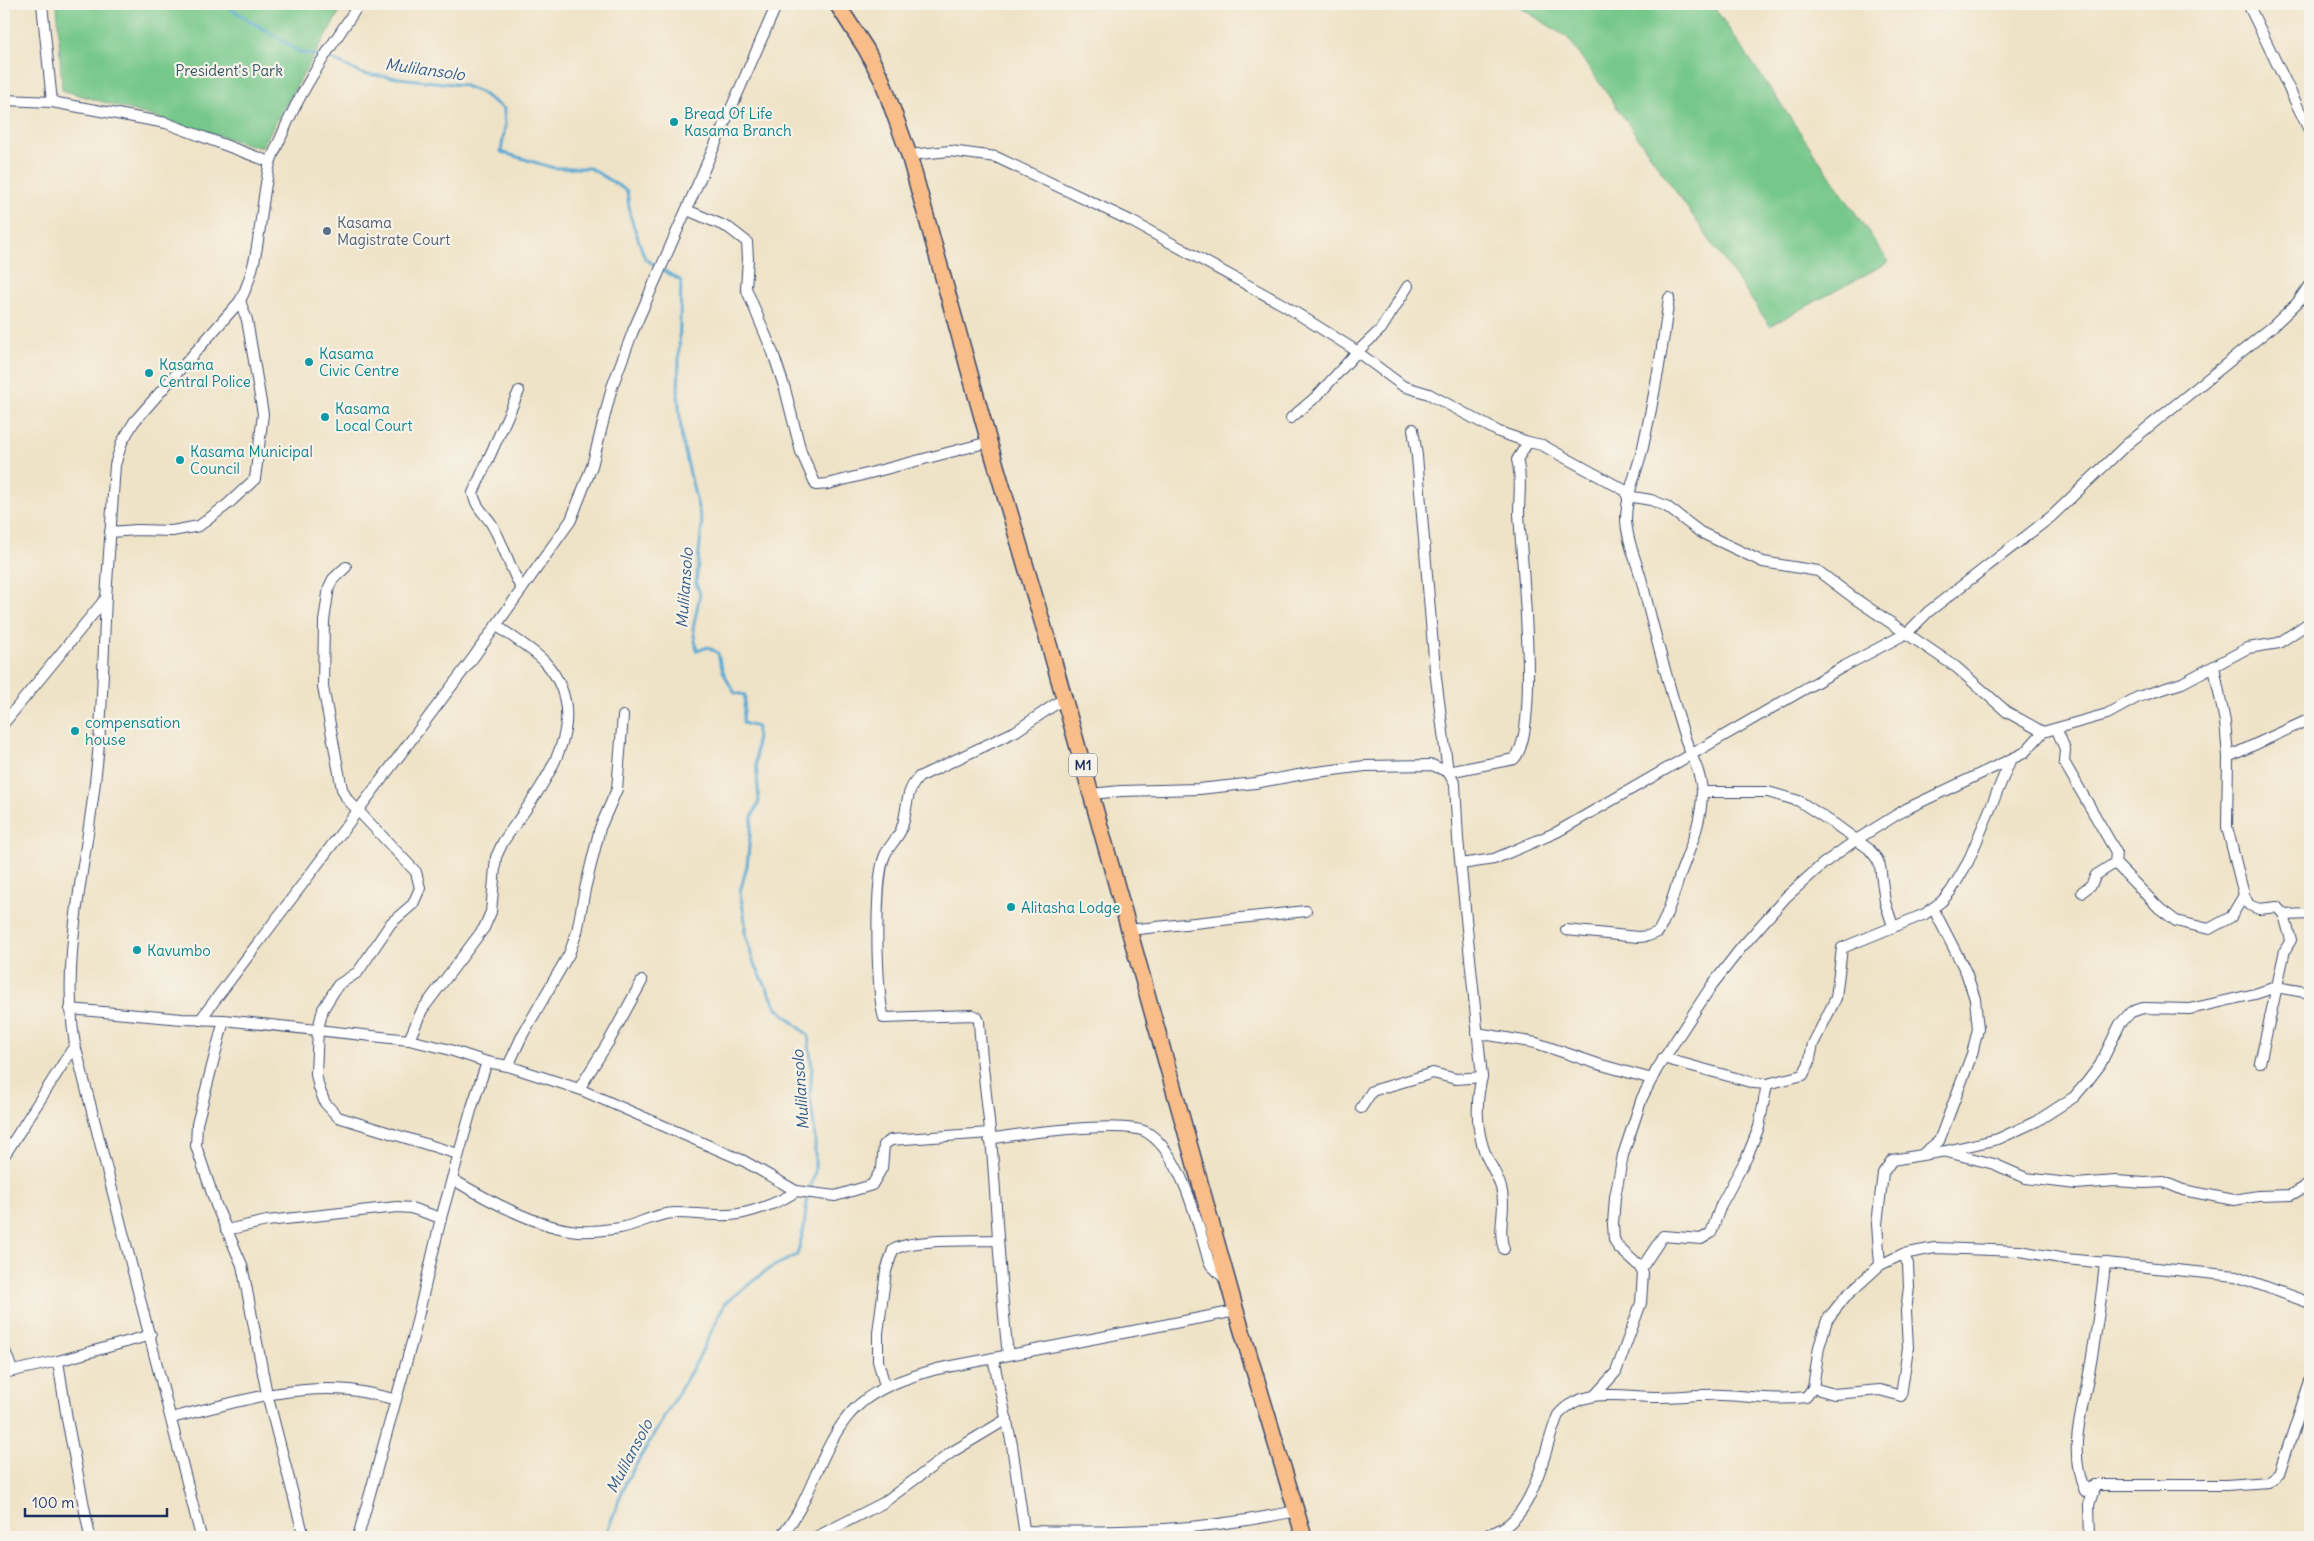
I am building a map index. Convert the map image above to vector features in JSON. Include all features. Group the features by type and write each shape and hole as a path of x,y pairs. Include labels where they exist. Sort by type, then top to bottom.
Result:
{"main road":[{"name":"M1","path":"836,4 866,49 882,80 908,155 989,442 1050,648 1236,1311 1304,1537"}],"street":[{"path":"42,4 52,102"},
{"path":"201,1537 151,1335 75,1045 70,1009 73,950 97,772 115,465 122,442 134,422 240,301 246,289 252,266 270,162 307,83 359,4"},
{"path":"200,1020 496,625 571,520 592,466 612,387 633,331 776,4"},
{"path":"2248,4 2310,132"},
{"path":"4,100 52,102 166,123 270,162"},
{"path":"908,155 950,151 996,157 1139,226 1282,304 1357,352 1403,386 1429,394 1500,432 1542,445 1626,491 1628,536 1643,583 1663,664 1690,756 1699,770 1702,792 1698,827 1670,907 1658,932 1638,937 1566,930"},
{"path":"687,210 729,228 747,242 746,288 773,353 785,388 801,452 816,485 828,484 989,442"},
{"path":"1461,864 1494,859 1557,832 1841,668 1907,633 1928,612 2052,516 2133,439 2272,327 2297,303 2310,284"},
{"path":"1291,418 1317,396 1357,352 1381,330 1408,286"},
{"path":"1627,496 1638,470 1648,425 1663,348 1669,298"},
{"path":"110,532 137,530 172,531 199,526 255,479 263,414 247,320 240,301"},
{"path":"519,391 473,493 478,507 498,536 513,573 522,588"},
{"path":"1413,430 1417,456 1435,670 1448,772 1455,784 1482,1077 1477,1096 1479,1123 1484,1150 1495,1169 1502,1190 1500,1236 1504,1249"},
{"path":"1091,794 1121,791 1198,789 1254,783 1309,773 1365,766 1432,765 1448,772 1514,759 1520,753 1524,739 1528,644 1517,460 1528,442"},
{"path":"1627,496 1651,500 1666,506 1700,532 1763,562 1818,571 1968,677 2007,712 2044,732 2057,730 2107,714 2138,697 2182,683 2214,668 2248,648 2279,643 2310,622"},
{"path":"346,567 333,579 329,587 324,621 323,687 329,729 342,788 347,799 416,872 420,888 413,904 391,923 358,972 338,985 323,1009 318,1029 316,1074 319,1088 331,1111 338,1117 458,1154"},
{"path":"4,723 106,598"},
{"path":"409,1040 422,1010 484,928 492,912 496,857 503,842 558,758 565,736 566,710 564,695 556,679 544,662 496,625"},
{"path":"2214,668 2225,722 2228,757 2227,828 2244,895 2249,905 2259,909 2277,907 2284,915 2291,940 2286,950 2276,986 2260,1063"},
{"path":"1008,1355 994,1175 977,1017 884,1018 878,973 878,892 884,856 900,830 910,786 919,777 1016,731 1063,699"},
{"path":"508,1066 568,954 577,932 600,828 617,790 623,716"},
{"path":"2228,757 2310,719"},
{"path":"2057,730 2064,750 2064,762 2116,852 2115,863 2159,908 2176,921 2209,929 2231,917 2244,895"},
{"path":"1595,1395 1613,1377 1625,1342 1642,1303 1644,1282 1641,1269 1618,1247 1614,1239 1615,1197 1623,1155 1642,1098 1663,1058 1712,985 1786,897 1824,863 1906,808 2024,753 2044,732"},
{"path":"1663,1058 1767,1084 1803,1075 1806,1071 1813,1044 1836,998 1842,948 1925,914 1951,891 1968,862 2010,760"},
{"path":"1702,792 1768,792 1786,797 1811,808 1869,849 1880,866 1885,902 1893,926"},
{"path":"2082,892 2091,885 2096,875 2115,863"},
{"path":"1923,1154 1939,1142 1972,1054 1978,1029 1974,999 1966,972 1934,908"},
{"path":"1129,930 1306,911"},
{"path":"2284,915 2310,914"},
{"path":"579,1089 609,1041 642,981"},
{"path":"1880,1265 1877,1224 1883,1173 1892,1160 1946,1151 1998,1139 2037,1121 2074,1097 2095,1072 2120,1024 2131,1012 2143,1008 2190,1009 2255,994 2276,986 2310,993"},
{"path":"70,1009 318,1029 409,1040 447,1049 579,1089 744,1160 803,1192 836,1196 872,1185 882,1168 884,1145 891,1140 1009,1135 1119,1127 1139,1130 1150,1134 1174,1163 1188,1190 1211,1266 1228,1281"},
{"path":"224,1020 197,1124 196,1146 226,1230 242,1265 267,1394 304,1537"},
{"path":"1477,1033 1536,1043 1598,1064 1652,1079"},
{"path":"4,1156 75,1045"},
{"path":"358,1537 413,1338 458,1154 487,1062"},
{"path":"1361,1108 1372,1091 1433,1072 1456,1079 1482,1077"},
{"path":"1641,1269 1663,1236 1701,1239 1711,1233 1721,1205 1747,1157 1759,1127 1767,1084"},
{"path":"1946,1151 1994,1164 2026,1178 2076,1184 2116,1181 2164,1182 2183,1190 2234,1200 2258,1196 2291,1195 2310,1184"},
{"path":"452,1178 480,1196 540,1222 569,1230 589,1231 643,1223 665,1214 730,1216 744,1213 803,1192"},
{"path":"226,1230 267,1221 397,1207 411,1208 441,1218"},
{"path":"885,1386 878,1361 878,1334 886,1271 893,1250 899,1246 926,1243 998,1240"},
{"path":"1473,1537 1499,1530 1510,1523 1522,1508 1540,1474 1558,1415 1565,1407 1580,1399 1595,1395 1657,1397 1686,1394 1786,1400 1806,1397 1813,1388 1827,1320 1846,1297 1880,1265 1903,1254 1935,1248 2020,1251 2066,1259 2236,1276 2310,1303"},
{"path":"1813,1388 1834,1394 1880,1390 1901,1396 1908,1348 1906,1311 1909,1288 1908,1264 1903,1254"},
{"path":"2090,1537 2089,1504 2079,1477 2076,1456 2078,1427 2100,1311 2105,1262"},
{"path":"795,1537 782,1535 804,1500 824,1456 847,1416 861,1402 885,1386 898,1380 937,1369 1236,1311"},
{"path":"4,1348 8,1371 58,1361 151,1335"},
{"path":"993,1358 1007,1419 1025,1534 1113,1533 1186,1529 1257,1519 1296,1511"},
{"path":"58,1361 66,1419 90,1537"},
{"path":"2085,1490 2095,1485 2226,1485 2268,1482 2279,1474 2310,1381"},
{"path":"171,1418 267,1394 349,1390 395,1399"},
{"path":"816,1537 883,1503 902,1491 939,1461 1007,1419"},
{"path":"2089,1504 2095,1485"}],"green space":[{"name":"President's Park","path":"57,4 344,4 261,148 62,90"},
{"path":"1515,4 1712,4 1889,262 1770,326 1568,38"}],"waterway":[{"name":"Mulilansolo","path":"223,4 302,53 321,56"},
{"name":"Mulilansolo","path":"327,57 363,74 462,85 480,92 504,109 505,127 501,152 554,168 590,168 627,191 630,215 645,259 681,281 678,395 682,440 702,524 696,583 700,594 693,629 697,651 708,647 718,653 722,669 735,693 745,695 743,723 757,727 756,760 759,802 752,817 747,866 740,892 745,920 745,935 754,963 777,1008 808,1035 812,1067 810,1096 815,1135 815,1172 807,1199 804,1228 797,1255 770,1268 725,1303 697,1361 626,1482 605,1537"}],"place":[{"name":"Bread Of Life Kasama Branch","path":"674,122"},
{"name":"Kasama Magistrate Court","path":"327,231"},
{"name":"Kasama Civic Centre","path":"309,362"},
{"name":"Kasama Central Police","path":"149,373"},
{"name":"Kasama Local Court","path":"325,417"},
{"name":"Kasama Municipal Council","path":"180,460"},
{"name":"compensation house","path":"75,731"},
{"name":"Alitasha Lodge","path":"1011,907"},
{"name":"Kavumbo","path":"137,950"}]}
